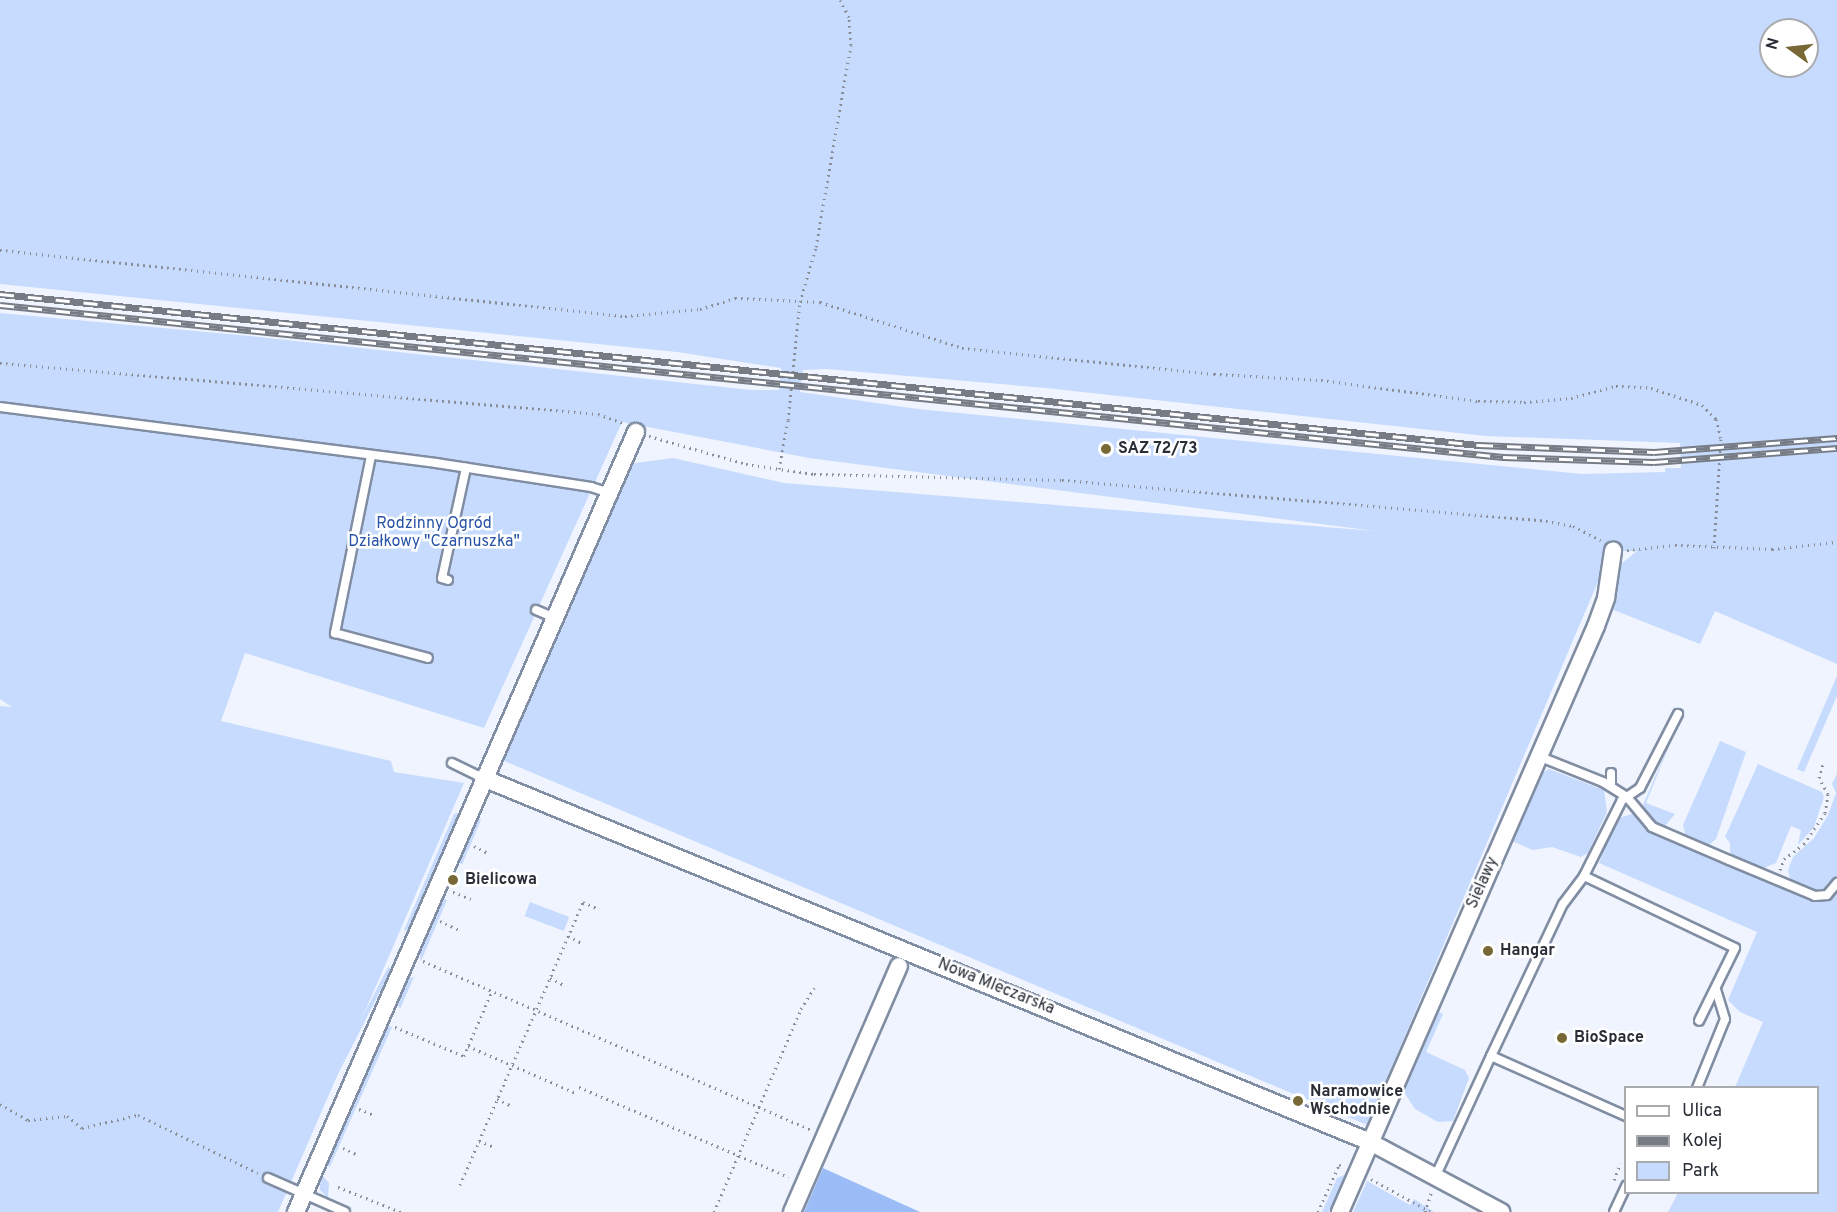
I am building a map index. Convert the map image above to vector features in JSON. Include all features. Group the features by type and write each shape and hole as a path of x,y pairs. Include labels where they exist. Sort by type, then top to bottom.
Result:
{"street":[{"path":"296,1212 483,778 556,618 636,432"},
{"name":"Sielawy","path":"1340,1212 1606,598 1613,551"},
{"name":"Nowa Mleczarska","path":"483,778 1370,1142 1436,1175 1501,1212"},
{"path":"792,1212 899,966"}],"lane":[{"path":"0,407 466,468 591,487 609,493"},
{"path":"371,456 334,633 428,658"},
{"path":"448,580 442,578 466,468"},
{"path":"536,610 556,618"},
{"path":"1436,1175 1563,904 1584,876 1627,796 1641,788 1678,714"},
{"path":"1538,756 1611,786 1627,796 1652,826 1776,880 1815,896 1827,895 1837,883"},
{"path":"452,763 483,778"},
{"path":"1611,772 1611,786"},
{"path":"1584,876 1735,948 1699,1022"},
{"path":"1698,1086 1725,1019 1716,989"},
{"path":"1491,1056 1624,1115"},
{"path":"268,1178 345,1212"},
{"path":"1614,1212 1624,1190"}],"path":[{"path":"779,470 788,420 800,302 816,247 851,45 849,17 840,0"},
{"path":"0,250 625,316 700,309 735,297 800,302 844,308 962,348 1214,374 1321,380 1478,401 1563,399 1629,385 1664,391 1702,405 1719,429 1714,548"},
{"path":"0,363 598,414 619,419 636,432 746,464 814,474 1043,479 1546,521 1573,526 1597,536 1613,551 1675,545 1772,549 1837,542"},
{"path":"1776,880 1784,858 1804,844 1825,813 1828,794 1819,778 1823,764"},
{"path":"472,846 490,854"},
{"path":"453,892 471,899"},
{"path":"460,1185 583,902 599,909"},
{"path":"440,921 459,930"},
{"path":"568,936 584,944"},
{"path":"423,961 825,1136"},
{"path":"550,978 566,986"},
{"path":"714,1212 814,988"},
{"path":"395,1027 464,1056 492,991"},
{"path":"468,1046 576,1093"},
{"path":"579,1087 805,1184"},
{"path":"497,1099 512,1106"},
{"path":"0,1104 28,1120 67,1116 82,1128 138,1115 268,1178"},
{"path":"359,1109 374,1115"},
{"path":"479,1141 496,1148"},
{"path":"343,1148 356,1154"},
{"path":"1318,1212 1339,1165 1431,1212"},
{"path":"338,1186 401,1212"}],"green space":[{"name":"Rodzinny Ogród Działkowy \"Czarnuszka\"","path":"0,0 1837,0 1837,664 1715,611 1700,644 1611,609 1621,564 1637,551 1611,551 1367,1125 502,760 621,465 673,458 784,483 1375,531 809,458 622,422 484,728 245,653 221,721 391,761 394,772 464,783 278,1212 0,1212 0,706 12,707 0,699 0,313 250,336 751,390 779,390 781,368 677,352 0,284","holes":["827,369 1046,388 1486,436 1680,443 1681,468 1665,468 1665,472 1582,474 918,409 800,392 803,370"]},
{"path":"1837,676 1837,696 1804,772 1797,769"},
{"path":"1678,724 1646,803 1675,814 1665,826 1658,826 1649,819 1643,805"},
{"path":"1720,741 1746,752 1716,839 1708,846 1685,834 1683,825"},
{"path":"1758,764 1822,792 1824,797 1814,827 1798,845 1801,830 1791,826 1776,863 1759,870 1730,858 1730,843 1725,837"},
{"path":"1549,769 1604,790 1607,812 1588,853 1581,857 1552,847 1533,850 1512,841 1439,1012 1443,1014 1426,1052 1465,1070 1469,1078 1453,1121 1438,1122 1415,1109 1401,1088 1539,775"},
{"path":"1837,774 1837,878 1826,889 1806,890 1791,882 1788,870 1793,857 1814,838 1828,815 1836,793 1832,784"},
{"path":"460,812 408,931 404,930 454,814"},
{"path":"1635,813 1653,832 1811,900 1830,899 1837,891 1837,1212 1668,1212 1677,1194 1819,1194 1819,1086 1735,1086 1763,1022 1740,1012 1728,1000 1757,932 1599,863 1616,819"},
{"path":"474,817 481,820 462,864 455,861"},
{"path":"440,897 447,900 421,961 418,947"},
{"path":"530,902 569,917 564,931 525,916"},
{"path":"388,967 392,969 300,1148 297,1146"},
{"path":"414,977 400,1009 396,1001 404,979"},
{"path":"384,1023 392,1027 330,1167 322,1163"},
{"path":"320,1173 329,1183 328,1198 320,1190"},
{"path":"1346,1174 1329,1212 1322,1212 1337,1178"},
{"path":"1367,1181 1410,1205 1414,1199 1434,1212 1353,1212"}],"shaded area":[{"path":"823,1168 920,1212 804,1212"}],"railway":[{"path":"0,294 1479,445 1654,452 1837,438"},
{"path":"0,305 1503,457 1654,462 1837,448"}],"place":[{"name":"SAZ 72/73","path":"1106,449"},
{"name":"Bielicowa","path":"453,880"},
{"name":"Hangar","path":"1488,951"},
{"name":"BioSpace","path":"1562,1038"},
{"name":"Naramowice Wschodnie","path":"1298,1101"}]}
